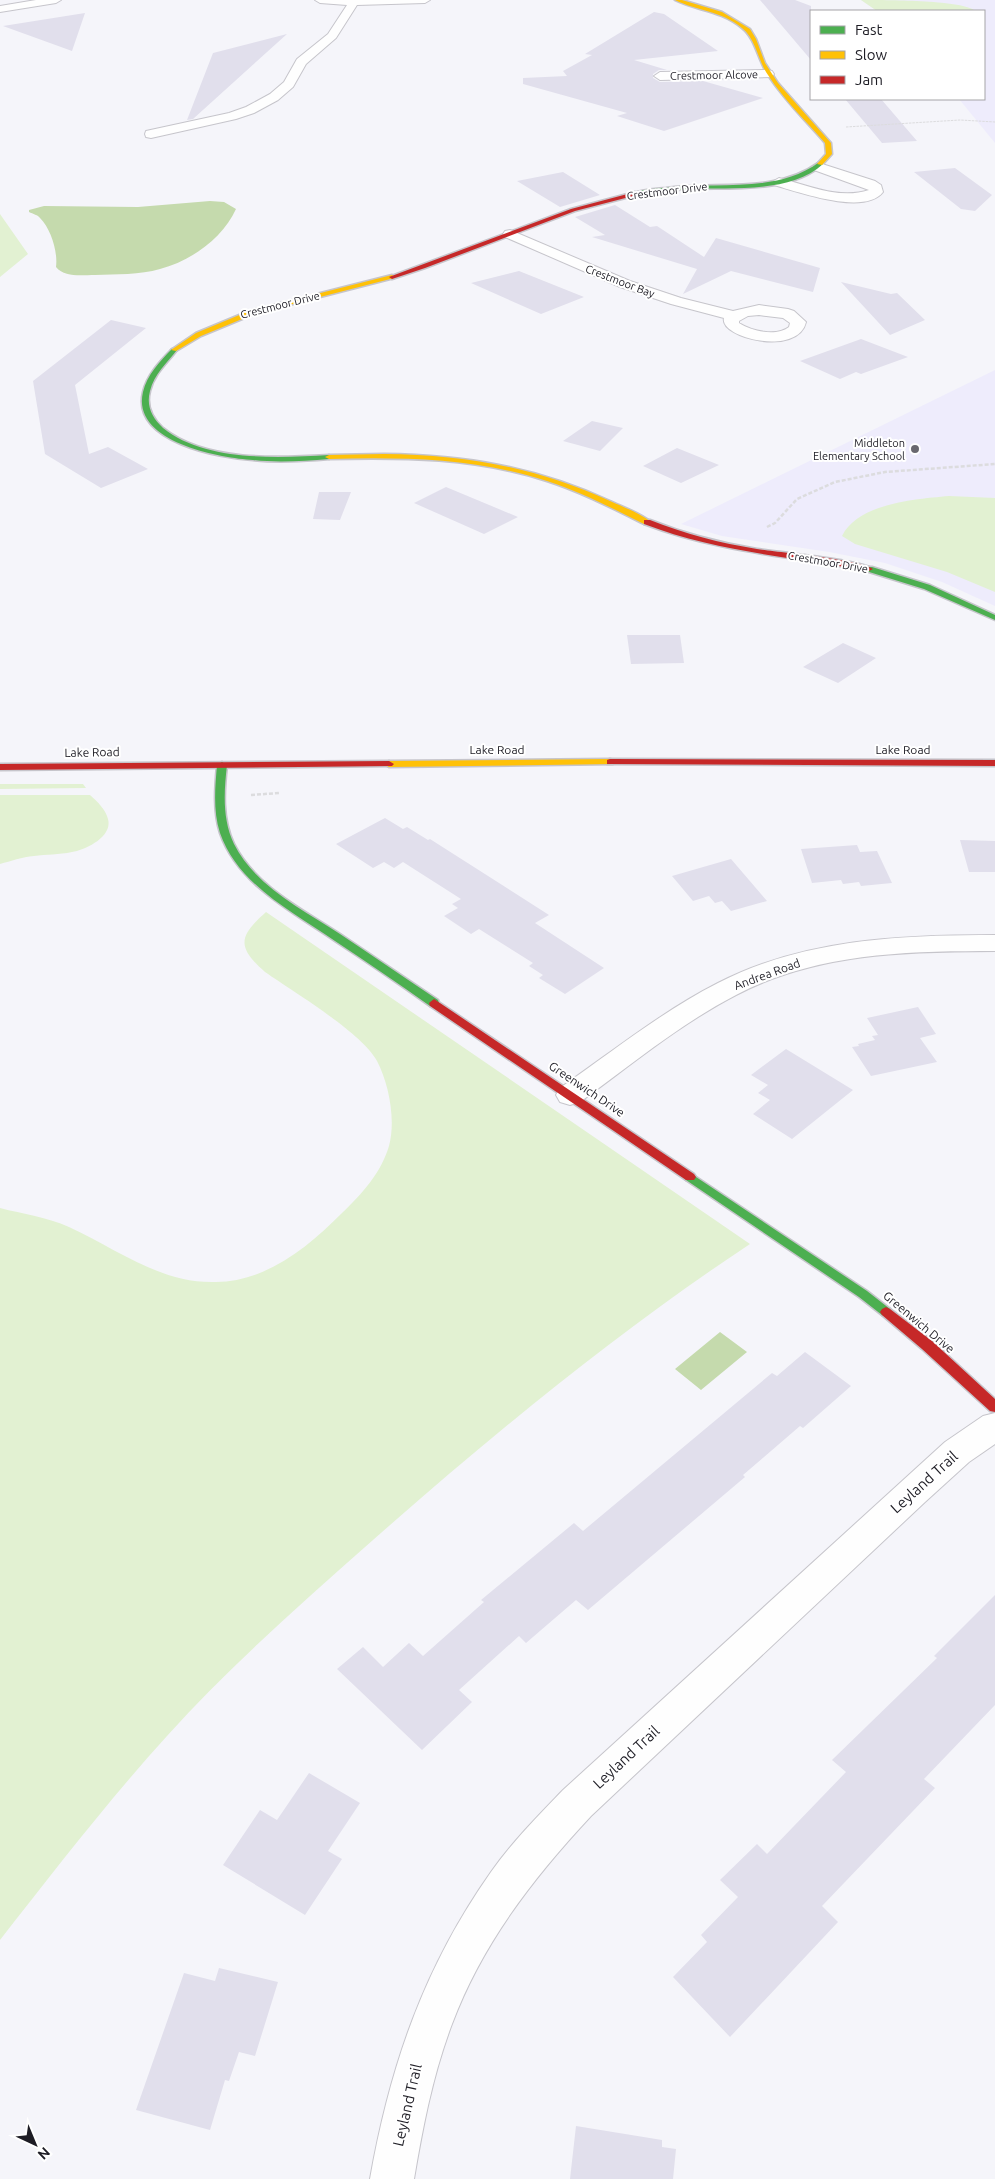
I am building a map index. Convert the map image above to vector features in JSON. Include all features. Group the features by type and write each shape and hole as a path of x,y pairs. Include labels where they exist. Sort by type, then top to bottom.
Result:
{"street":[{"path":"0,9 56,0"},
{"path":"320,0 354,2 425,0"},
{"path":"676,0 712,10 745,27 755,40 757,52 768,74 828,142 830,154 819,167 870,184 876,188 876,192 857,198 844,198 780,182"},
{"path":"151,134 232,116 250,110 274,97 289,84 301,62 332,36 354,2"},
{"name":"Crestmoor Alcove","path":"660,76 768,74"},
{"name":"Crestmoor Drive","path":"819,167 809,173 780,182 674,188 626,195 579,208 394,276 256,310 206,329 173,352 150,380 145,395 145,410 153,424 171,436 195,446 247,458 274,460 413,455 489,464 522,471 584,492 682,535 711,544 858,567 896,576 934,589 995,618"},
{"name":"Crestmoor Bay","path":"510,234 625,284 676,301 734,316"},
{"name":"Lake Road","path":"0,767 593,762 995,763"},
{"name":"Greenwich Drive","path":"222,765 218,798 223,830 235,855 248,871 285,902 863,1294 927,1345 995,1407"},
{"name":"Andrea Road","path":"570,1095 707,1000 739,983 778,967 836,952 882,946 928,943 995,943"},
{"name":"Leyland Trail","path":"392,2179 398,2139 413,2074 435,2009 454,1967 481,1920 527,1855 576,1803 905,1498 957,1452 995,1426"}],"path":[{"path":"840,127 960,120 995,122"},
{"path":"761,530 775,522 797,499 835,482 884,472 995,464"}],"shaded area":[{"path":"861,0 995,0 995,143 960,100 985,100 985,10 876,10"},
{"path":"861,0 938,2 974,10 876,10"},
{"path":"210,201 224,202 236,209 230,220 214,239 194,254 172,265 152,271 128,274 74,275 60,271 56,267 55,248 47,228 37,215 29,212 29,210 44,206 138,207"},
{"path":"0,214 28,254 0,277"},
{"name":"Middleton Elementary School","path":"995,370 995,606 942,582 885,563 829,552 722,536 681,524"},
{"path":"949,496 995,498 995,592 947,572 855,544 842,536 850,525 861,516 874,510 905,501"},
{"path":"0,784 83,784 86,788 0,789"},
{"path":"0,795 90,795 105,812 108,826 97,842 84,849 67,853 25,857 0,864"},
{"path":"266,912 750,1244 652,1313 510,1423 418,1501 267,1635 191,1710 145,1761 82,1836 0,1940 0,1208 44,1218 69,1227 140,1264 158,1271 196,1281 216,1282 252,1276 285,1260 329,1226 357,1198 376,1174 389,1146 392,1125 390,1102 385,1080 377,1061 357,1038 343,1026 265,972 249,956 244,942 246,935 250,928"},
{"path":"720,1332 747,1352 701,1390 675,1369"}],"building":[{"path":"760,0 795,0 811,6 810,59"},
{"path":"654,12 664,14 718,51 634,60 667,70 659,70 653,74 653,78 660,82 703,81 763,98 664,131 617,116 627,113 523,84 523,78 567,76 563,71 592,55 585,54"},
{"path":"85,13 72,51 3,26"},
{"path":"287,34 193,119 187,120 213,53"},
{"path":"846,100 882,100 917,141 882,143"},
{"path":"955,168 992,195 975,211 961,209 914,172"},
{"path":"563,172 600,195 560,207 517,181"},
{"path":"615,205 650,227 657,226 704,257 716,238 820,268 813,292 731,271 683,294 697,269 592,237 605,235 575,217"},
{"path":"519,271 584,297 541,314 471,283"},
{"path":"841,282 891,294 897,293 925,320 890,335"},
{"path":"111,320 146,328 75,385 89,454 108,447 148,469 101,488 45,454 33,381"},
{"path":"861,339 908,357 861,374 856,372 840,379 800,361"},
{"path":"592,421 623,428 600,451 563,441"},
{"path":"677,448 719,465 681,483 643,466"},
{"path":"446,487 518,517 484,534 414,503"},
{"path":"319,492 351,492 340,520 313,519"},
{"path":"627,635 680,635 684,663 631,664"},
{"path":"843,643 876,658 838,683 803,667"},
{"path":"385,818 403,829 407,827 428,840 430,839 549,915 535,923 604,968 565,994 539,978 543,975 529,966 533,963 479,929 471,934 444,916 458,908 452,904 461,899 403,862 394,868 384,862 373,868 336,844"},
{"path":"960,840 995,841 995,872 969,872"},
{"path":"857,845 860,852 877,851 892,883 861,886 859,882 843,884 841,880 812,883 801,849"},
{"path":"731,859 767,901 731,911 722,901 715,903 709,896 693,901 672,876"},
{"path":"918,1007 936,1034 920,1038 937,1062 871,1076 852,1047 875,1040 872,1036 878,1035 867,1018"},
{"path":"786,1049 853,1090 792,1139 753,1114 770,1100 758,1093 768,1085 751,1075"},
{"path":"805,1352 851,1386 803,1428 800,1426 743,1475 745,1477 588,1610 576,1600 526,1643 519,1636 459,1690 472,1702 422,1750 337,1669 363,1647 383,1667 409,1643 423,1656 484,1602 481,1600 574,1523 583,1531 772,1373 777,1376"},
{"path":"995,1595 995,1705 924,1779 935,1788 822,1906 838,1922 730,2037 673,1977 707,1942 701,1935 738,1897 720,1880 757,1844 767,1854 846,1772 832,1760 937,1658 934,1656"},
{"path":"309,1773 360,1803 328,1851 342,1859 305,1915 223,1865 260,1810 277,1820"},
{"path":"219,1968 278,1982 255,2056 239,2052 229,2081 225,2080 210,2130 136,2110 184,1973 215,1981"},
{"path":"576,2126 662,2140 662,2147 676,2149 673,2179 570,2179"}],"traffic: fast":[{"path":"635,194 682,187 739,186 777,182 809,172 820,164"},
{"path":"174,350 152,377 145,398 146,412 154,424 166,433 197,448 228,455 274,459 329,457"},
{"path":"869,569 927,587 995,618"},
{"path":"222,765 220,795 222,824 237,858 248,872 292,908 434,1003"},
{"path":"690,1177 863,1294 886,1312"}],"traffic: slow":[{"path":"677,0 720,13 748,30 754,39 763,63 776,84 828,143 829,154 820,164"},
{"path":"174,350 225,322 252,312 392,277"},
{"path":"329,457 412,456 495,465 562,483 647,522"},
{"path":"389,764 610,762"}],"traffic: jam":[{"path":"392,277 573,210 635,194"},
{"path":"647,522 674,532 728,546 869,569"},
{"path":"610,762 995,763"},
{"path":"0,767 389,764"},
{"path":"434,1003 690,1177"},
{"path":"886,1312 927,1345 995,1407"}],"place":[{"name":"Middleton Elementary School","path":"915,449"}]}
